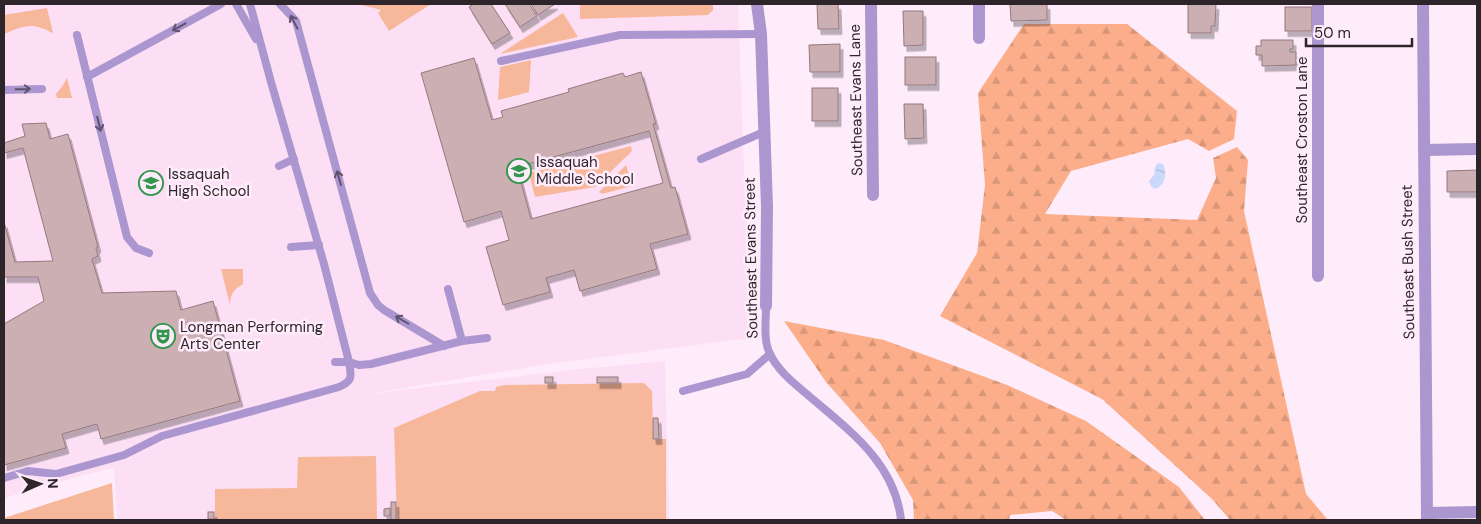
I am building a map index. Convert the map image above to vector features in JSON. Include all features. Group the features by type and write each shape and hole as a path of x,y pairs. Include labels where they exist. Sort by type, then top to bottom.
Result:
{"street":[{"name":"Southeast Evans Street","path":"757,4 761,34 767,207 766,306"},
{"name":"Southeast Evans Lane","path":"871,4 873,195"},
{"path":"979,4 979,38"},
{"name":"Southeast Croston Lane","path":"1318,4 1318,276"},
{"name":"Southeast Bush Street","path":"1423,4 1427,516"},
{"path":"1424,150 1477,149"},
{"path":"1427,516 1477,512"}],"lane":[{"path":"87,77 222,4"},
{"path":"236,4 261,47"},
{"path":"4,478 28,471 56,474 124,455 162,436 339,387 347,384 350,380 349,362 319,245 250,4"},
{"path":"280,4 296,21 370,293 384,310 444,346"},
{"path":"501,61 620,35 761,34"},
{"path":"76,35 127,237 136,248 149,253"},
{"path":"4,90 42,89"},
{"path":"701,159 764,132"},
{"path":"279,166 294,159"},
{"path":"291,246 319,245"},
{"path":"320,288 330,287"},
{"path":"448,289 462,341"},
{"name":"Southeast Evans Street","path":"766,306 766,338 770,354 780,369 794,384 853,433 872,453 886,473 895,491 901,520"},
{"path":"329,319 338,318"},
{"path":"335,362 349,362 359,365 371,364 462,341 487,338"},
{"path":"683,392 747,374 770,354"}],"shaded area":[{"path":"4,4 738,4 750,338 548,364 368,394 665,361 669,520 117,520 114,468 4,498"},
{"path":"358,4 431,4 389,31 378,13 381,10"},
{"path":"580,4 713,4 713,10 708,15 580,19"},
{"path":"47,8 53,33 43,28 32,26 22,27 4,34 4,15"},
{"path":"563,13 578,37 500,54"},
{"path":"531,60 529,92 498,100 500,67"},
{"path":"67,78 72,98 57,98 56,94"},
{"path":"631,146 632,151 595,187 535,197 529,173"},
{"path":"626,165 632,186 602,194 599,192"},
{"path":"221,269 243,269 243,284 233,292 230,305"},
{"path":"644,383 652,391 653,439 666,439 666,520 397,520 394,428 480,391 495,391 496,387 504,385"},
{"path":"376,456 377,520 137,520 215,519 215,489 297,488 298,457"},
{"path":"112,483 114,520 4,520 4,518"}],"green space":[{"path":"1024,24 1127,24 1237,111 1234,139 1209,151 1188,139 1071,171 1045,214 1197,220 1216,178 1213,158 1237,147 1248,160 1244,211 1306,494 1328,520 1230,520 1212,499 1102,399 940,316 977,253 985,185 978,93"},
{"path":"784,321 884,340 1007,385 1086,421 1179,487 1205,520 1066,520 1052,511 1010,515 1009,520 914,520 913,500 880,443 826,382"}],"water":[{"path":"1158,163 1163,164 1165,175 1161,185 1154,189 1149,181 1154,175 1155,167"}],"building":[{"path":"474,4 491,4 510,33 492,44 469,7"},
{"path":"505,4 529,4 537,16 520,27"},
{"path":"531,4 555,4 538,15"},
{"path":"817,4 838,4 839,29 818,29"},
{"path":"1010,4 1047,4 1047,20 1011,21"},
{"path":"1188,4 1216,4 1215,26 1211,26 1211,33 1188,33"},
{"path":"1285,7 1312,7 1312,31 1285,31"},
{"path":"903,11 923,11 923,45 904,46"},
{"path":"1261,40 1293,40 1293,49 1290,49 1290,52 1296,52 1296,65 1262,66 1262,55 1256,55 1256,46 1261,46"},
{"path":"840,44 840,72 810,72 809,45"},
{"path":"905,57 936,57 936,85 905,85"},
{"path":"474,58 492,120 503,117 501,111 569,92 568,89 623,73 625,77 641,72 656,124 653,124 671,188 675,187 688,234 650,244 657,269 580,291 574,270 546,278 550,292 503,305 486,247 509,240 501,211 464,222 421,73","holes":["649,131 663,183 531,219 517,167"]},
{"path":"812,88 838,88 838,121 812,121"},
{"path":"904,104 923,104 924,138 905,139"},
{"path":"46,123 50,139 68,134 98,247 96,248 98,256 92,259 102,293 176,291 181,310 213,301 240,401 101,439 97,424 62,434 66,448 4,465 4,324 44,301 38,277 4,277 4,222 15,262 53,261 23,148 4,153 4,143 25,136 22,124"},
{"path":"1477,170 1477,192 1447,192 1447,171"},
{"path":"545,377 553,377 553,383 545,383"},
{"path":"597,377 618,377 618,383 597,383"},
{"path":"653,418 658,418 659,439 653,439"},
{"path":"391,502 396,502 396,520 391,520"},
{"path":"390,508 390,516 384,516 384,509"},
{"path":"208,512 214,512 214,519 208,519"}],"place":[{"name":"Issaquah Middle School","path":"519,171"},
{"name":"Issaquah High School","path":"151,183"},
{"name":"Longman Performing Arts Center","path":"163,336"}]}
